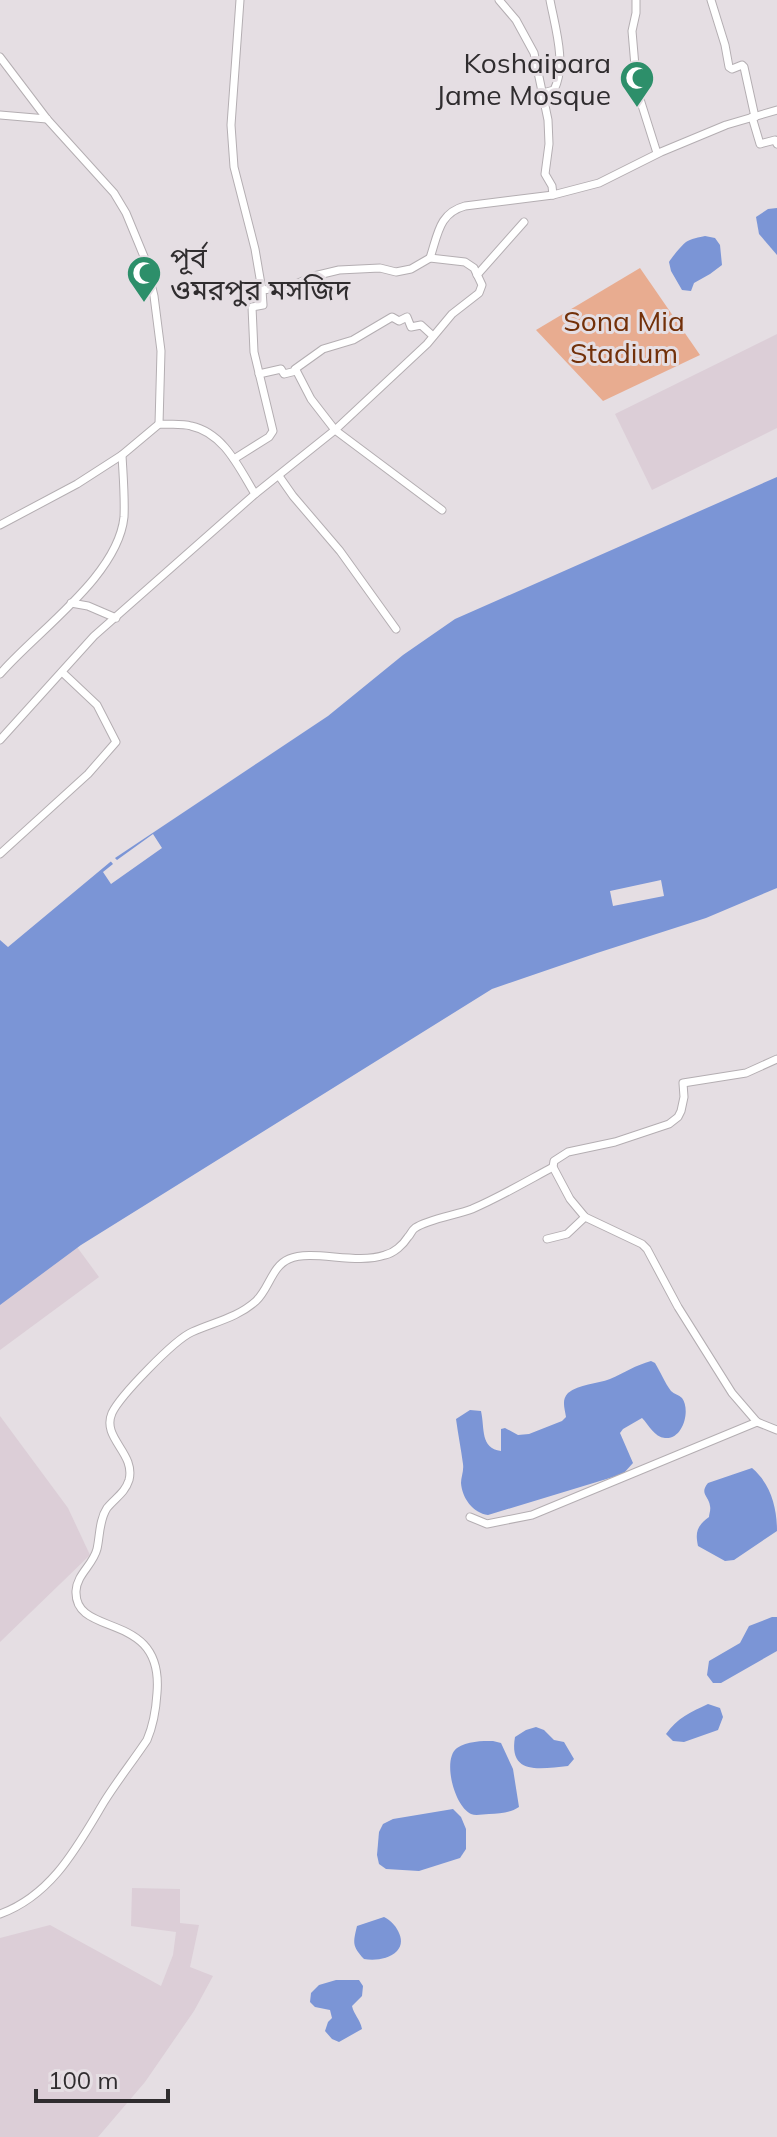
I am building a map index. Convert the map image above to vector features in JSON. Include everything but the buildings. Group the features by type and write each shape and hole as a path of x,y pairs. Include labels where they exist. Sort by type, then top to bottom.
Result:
{"street":[{"path":"234,459 269,437 273,431 252,340 252,307 263,305 261,279 234,167 231,125 240,0"},
{"path":"499,0 516,20 534,53 548,120 545,174 553,195"},
{"path":"543,93 554,90 559,76 559,54 550,0"},
{"path":"636,0 632,31 636,78 657,153"},
{"path":"711,0 729,67 744,67 760,144 775,140 777,144"},
{"path":"0,57 47,119 114,193 126,213 145,259 154,296 161,351 159,424"},
{"path":"430,258 446,215 454,209 553,195 599,183 657,153 726,125 777,110"},
{"path":"0,115 47,119"},
{"path":"477,275 524,222"},
{"path":"0,740 94,636 255,494 335,430 452,314 479,293 482,285 474,268 465,262 430,258 405,271 380,268 339,270 289,287 262,290"},
{"path":"259,374 281,369 284,374 296,371 323,349 353,340 392,317 399,321 407,317 411,327 421,325 433,336"},
{"path":"295,369 311,399 335,430 442,510"},
{"path":"0,525 77,484 122,455 159,424 192,426 218,438 255,494"},
{"path":"0,674 71,603 112,553 124,519 122,455"},
{"path":"279,476 340,551 396,629"},
{"path":"71,603 88,606 116,618"},
{"path":"0,854 88,774 116,742 97,705 62,672"},
{"path":"776,1429 757,1422 732,1393 678,1307 647,1249 585,1217 570,1199 553,1167 554,1161 568,1152 615,1142 669,1124 681,1111 683,1083 746,1073 777,1059"},
{"path":"0,1914 22,1905 59,1872 79,1846 151,1730 158,1675 149,1649 126,1631 95,1620 77,1602 78,1581 97,1550 106,1509 125,1490 130,1476 124,1451 111,1432 113,1411 182,1337 235,1316 257,1301 284,1261 297,1256 341,1259 384,1256 402,1245 413,1229 472,1209 553,1167"},
{"path":"547,1239 567,1234 585,1217"},
{"path":"470,1517 487,1524 532,1515 757,1422"}],"shaded area":[{"path":"777,334 777,428 652,490 615,414"},
{"path":"66,1232 99,1277 0,1350 0,1282"},
{"path":"0,1416 68,1508 90,1555 0,1642"},
{"path":"132,1888 180,1889 180,1923 199,1925 190,1967 213,1976 194,2011 145,2082 98,2137 0,2137 0,1938 50,1925 161,1986 173,1955 176,1932 131,1926"}],"green space":[{"name":"Sona Mia Stadium","path":"640,268 700,355 603,401 536,330"}],"water":[{"path":"777,208 777,255 759,234 756,217 768,209"},
{"path":"705,236 715,238 720,245 722,265 694,283 691,291 682,290 669,262 686,242"},
{"path":"777,477 777,888 706,918 492,989 81,1245 0,1305 0,940 8,947 115,858 328,716 403,655 455,619"},
{"path":"651,1361 671,1391 685,1403 684,1423 677,1434 661,1437 642,1418 620,1433 633,1463 623,1474 488,1515 469,1504 461,1483 463,1464 456,1419 470,1410 481,1411 486,1442 501,1451 501,1429 518,1435 529,1434 562,1421 566,1417 564,1402 572,1390 610,1379"},
{"path":"752,1468 764,1481 772,1497 777,1531 734,1560 725,1561 698,1546 698,1530 709,1517 710,1510 704,1490 708,1483"},
{"path":"777,1617 777,1651 721,1683 713,1683 707,1675 709,1661 740,1643 749,1626"},
{"path":"708,1704 720,1708 723,1717 718,1730 684,1742 673,1741 666,1734 680,1720"},
{"path":"536,1727 554,1740 564,1742 574,1759 568,1766 530,1767 517,1759 515,1737"},
{"path":"501,1743 513,1769 519,1807 505,1812 473,1815 455,1793 450,1762 457,1748 465,1744"},
{"path":"453,1809 466,1829 466,1849 460,1858 419,1871 386,1869 379,1864 379,1832 383,1824 393,1819"},
{"path":"384,1917 398,1931 400,1947 386,1958 364,1959 354,1944 357,1926"},
{"path":"336,1980 359,1980 363,1986 362,1996 352,2006 362,2029 339,2042 325,2031 332,2018 330,2010 315,2007 310,2002 311,1993 319,1985"}],"pier":[{"path":"153,834 162,848 111,884 103,872 113,864 108,858 112,855 117,860"},
{"path":"661,880 664,896 613,906 610,891"}],"place":[{"name":"Koshaipara Jame Mosque","path":"637,109"},
{"name":"পূর্ব ওমরপুর মসজিদ","path":"144,304"}]}
